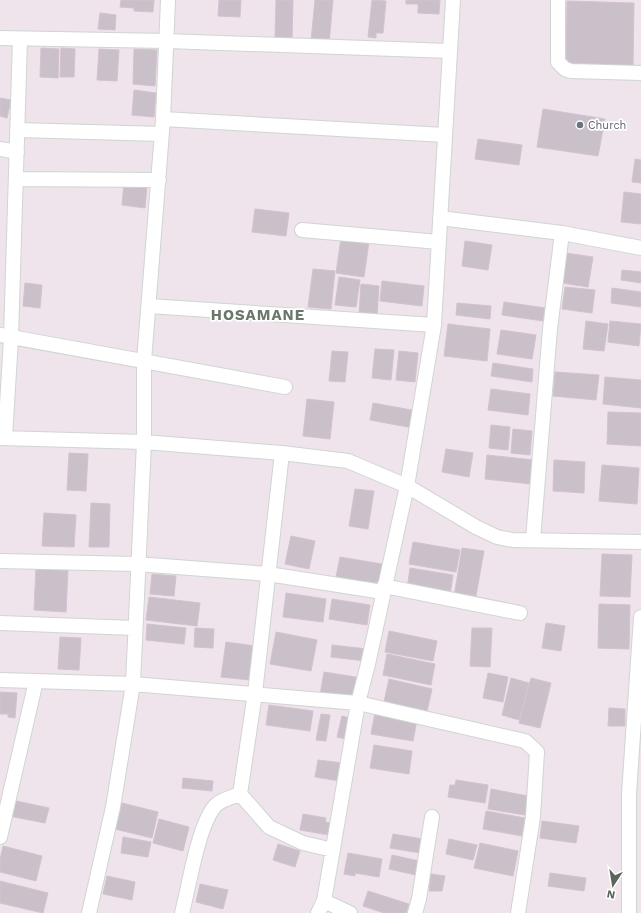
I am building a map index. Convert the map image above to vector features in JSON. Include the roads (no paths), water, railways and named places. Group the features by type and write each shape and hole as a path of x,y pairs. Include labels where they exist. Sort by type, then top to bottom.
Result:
{"street":[{"path":"89,913 113,808 133,684 137,564 144,442 144,361 159,180 168,0"},
{"path":"350,913 321,907 333,850 358,703 407,486 434,326 453,0"},
{"path":"558,0 558,62 565,69 571,71 641,73"},
{"path":"0,38 450,51"},
{"path":"20,39 16,179 6,272 6,337 2,438 144,442 282,453 348,462 407,486 476,527 497,537 512,540 641,542"},
{"path":"163,119 445,135"},
{"path":"18,130 162,134"},
{"path":"0,148 17,152"},
{"path":"16,179 159,180"},
{"path":"440,218 562,233 641,248"},
{"path":"302,230 439,242"},
{"path":"533,540 550,329 562,233"},
{"path":"149,306 434,326"},
{"path":"6,337 285,387"},
{"path":"282,453 255,693 240,794 269,827 303,843 333,850"},
{"path":"0,561 137,564 268,574 384,589 520,613"},
{"path":"629,913 641,617"},
{"path":"0,623 135,628"},
{"path":"0,680 133,684 255,693 358,703 525,741 537,752 533,817 518,913"},
{"path":"0,837 36,681"},
{"path":"182,913 199,842 209,815 216,804 240,794"},
{"path":"415,913 419,899 432,817"}],"place":[{"name":"Church","path":"580,125"}],"district":[{"name":"HOSAMANE","path":"258,315"}]}
